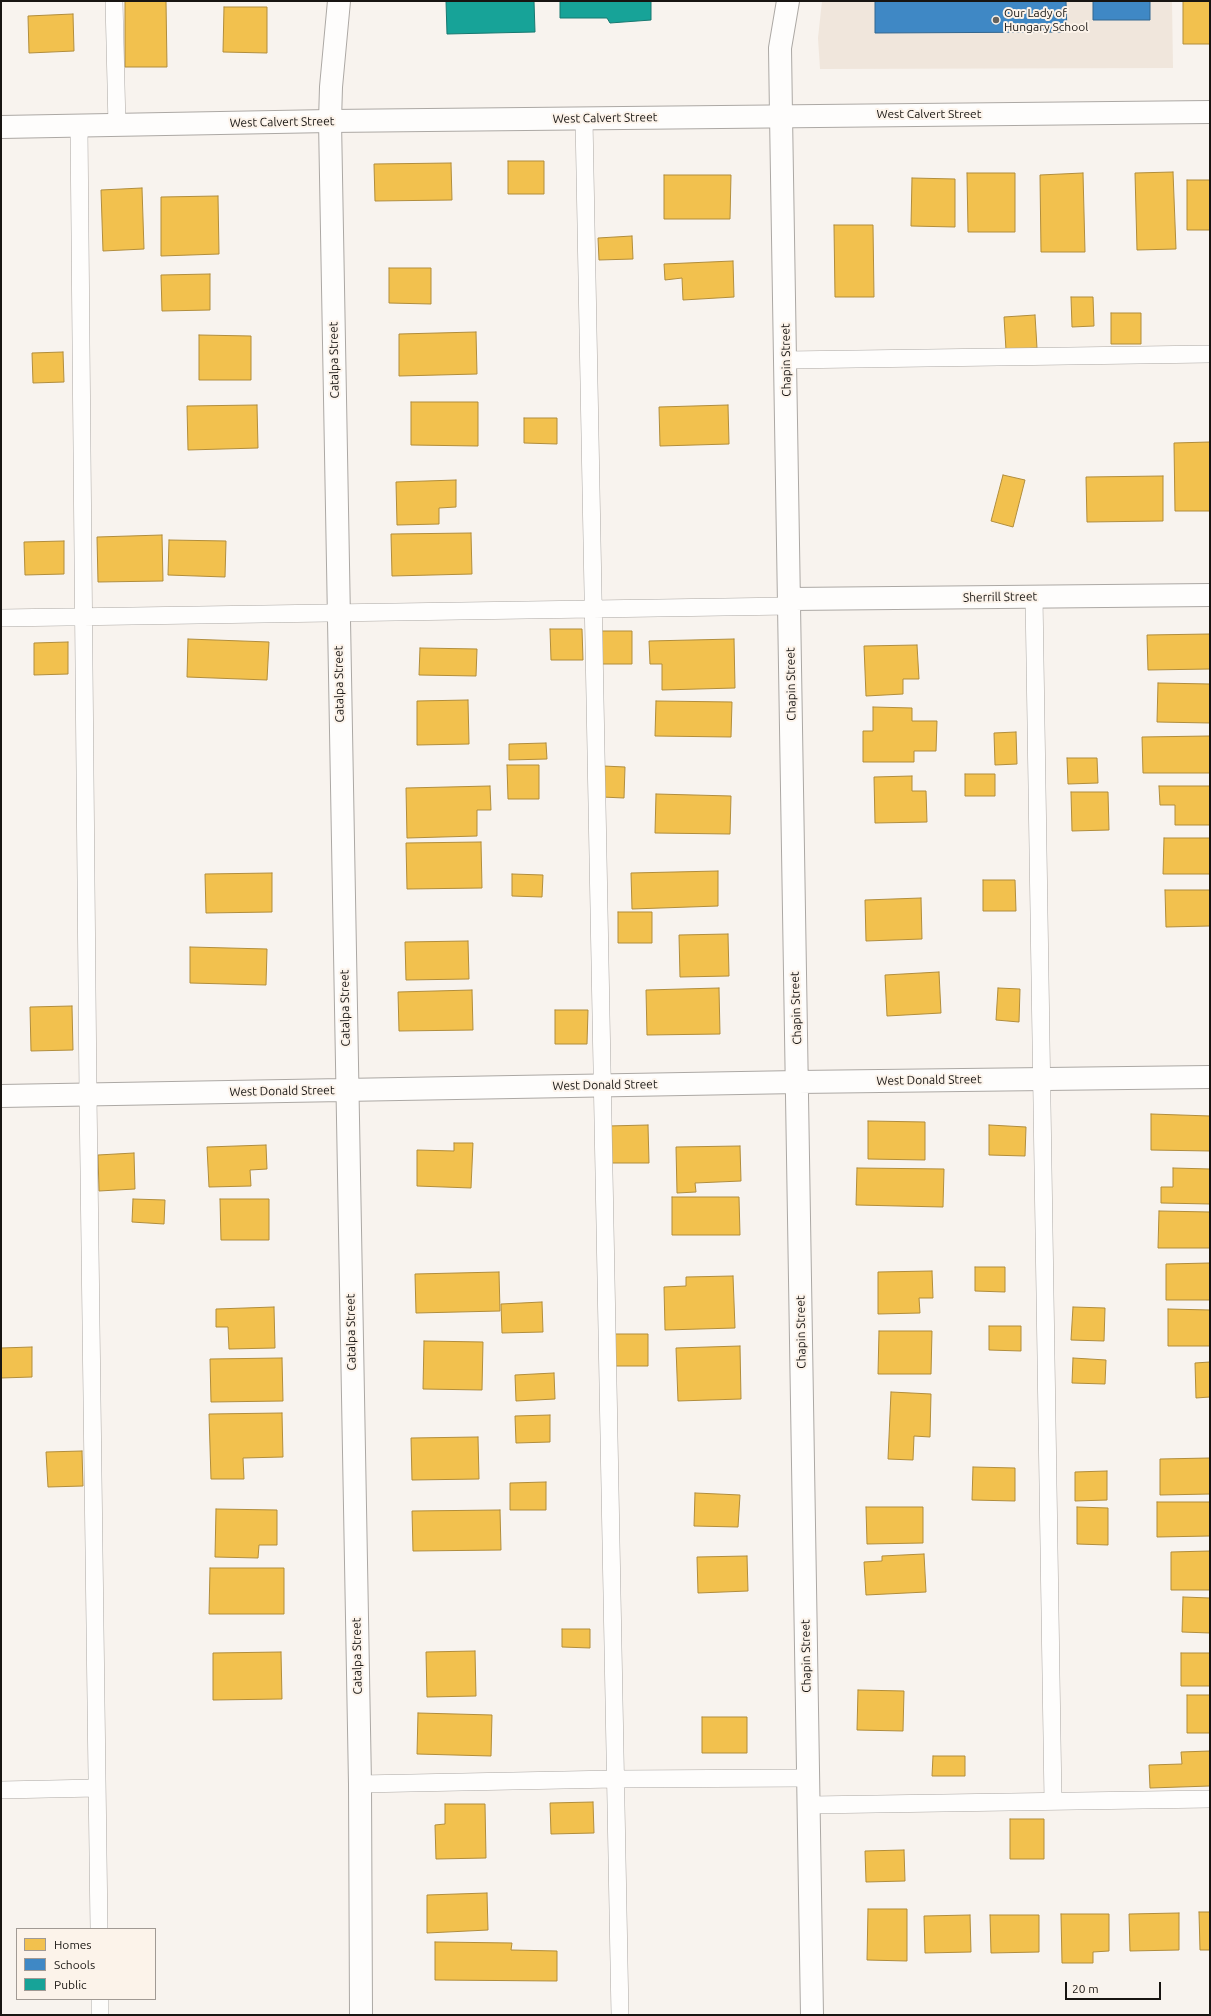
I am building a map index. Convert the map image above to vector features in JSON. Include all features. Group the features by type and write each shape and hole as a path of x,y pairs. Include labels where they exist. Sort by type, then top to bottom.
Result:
{"street":[{"name":"Catalpa Street","path":"339,1 331,86 330,121 346,1090 360,1784 361,2015"},
{"name":"Chapin Street","path":"788,1 780,48 810,1805 812,2015"},
{"name":"West Calvert Street","path":"1,128 330,121 781,115 1210,112"},
{"name":"Sherrill Street","path":"790,603 1034,596 1210,595"},
{"name":"West Donald Street","path":"1,1096 603,1085 1210,1077"}],"lane":[{"path":"114,1 117,126"},
{"path":"584,118 620,2015"},
{"path":"79,126 85,616 88,1095 99,1928"},
{"path":"786,360 1210,354"},
{"path":"1034,596 1053,1801"},
{"path":"1,618 594,609 790,603"},
{"path":"360,1784 615,1779 809,1778"},
{"path":"1,1790 98,1788"},
{"path":"810,1805 1210,1799"},
{"path":"100,2000 100,2015"}],"shaded area":[{"name":"Our Lady of Hungary School","path":"822,1 1172,1 1173,68 820,69 818,38"}],"building: Homes":[{"path":"125,1 166,1 167,67 125,67"},
{"path":"1183,1 1210,1 1210,44 1183,44"},
{"path":"224,7 267,7 267,53 223,52"},
{"path":"73,14 74,51 29,53 28,16"},
{"path":"508,161 544,161 544,194 508,194"},
{"path":"451,163 452,200 375,201 374,164"},
{"path":"1173,172 1176,249 1137,250 1135,173"},
{"path":"967,173 1015,173 1015,232 968,232"},
{"path":"1083,173 1085,252 1041,252 1040,175"},
{"path":"664,175 731,175 730,219 664,219"},
{"path":"912,178 955,179 955,227 911,226"},
{"path":"1187,180 1210,180 1210,230 1187,230"},
{"path":"142,188 144,249 103,251 101,190"},
{"path":"218,196 219,254 161,256 161,197"},
{"path":"834,225 873,225 874,297 835,297"},
{"path":"632,236 633,259 599,260 598,238"},
{"path":"733,261 734,297 683,300 682,278 665,280 664,264"},
{"path":"389,268 431,268 431,304 389,303"},
{"path":"210,274 210,310 162,311 161,275"},
{"path":"1071,297 1093,297 1094,326 1072,327"},
{"path":"1111,313 1141,313 1141,344 1111,344"},
{"path":"1035,315 1037,348 1006,350 1004,317"},
{"path":"476,332 477,374 399,376 399,334"},
{"path":"199,335 251,336 251,380 199,380"},
{"path":"63,352 64,382 33,383 32,353"},
{"path":"411,402 478,402 478,446 411,445"},
{"path":"257,405 258,448 188,450 187,406"},
{"path":"728,405 729,444 660,446 659,407"},
{"path":"524,418 557,418 557,444 524,443"},
{"path":"1210,442 1210,511 1175,511 1174,443"},
{"path":"1003,475 1025,480 1013,527 991,521"},
{"path":"1163,476 1163,521 1087,522 1086,477"},
{"path":"456,480 456,507 439,508 439,524 397,525 396,482"},
{"path":"471,533 472,574 392,576 391,534"},
{"path":"162,535 163,581 98,582 97,537"},
{"path":"169,540 226,541 225,577 168,575"},
{"path":"64,541 64,574 25,575 24,542"},
{"path":"550,629 582,629 583,660 551,660"},
{"path":"601,631 632,631 632,664 602,664"},
{"path":"1210,634 1210,669 1148,670 1147,635"},
{"path":"188,639 269,642 267,680 187,677"},
{"path":"734,639 735,688 662,690 662,664 650,664 649,641"},
{"path":"68,642 68,674 34,675 34,643"},
{"path":"917,645 919,679 903,679 903,694 866,696 864,646"},
{"path":"420,648 477,649 476,676 419,675"},
{"path":"1158,683 1210,684 1210,723 1157,722"},
{"path":"468,700 469,744 417,745 417,701"},
{"path":"656,701 732,702 731,737 655,736"},
{"path":"873,707 912,708 912,721 937,721 936,751 914,751 914,762 863,762 863,731 873,731"},
{"path":"1016,732 1017,764 995,765 994,733"},
{"path":"1210,736 1210,773 1143,773 1142,737"},
{"path":"546,743 547,759 509,760 509,744"},
{"path":"1067,758 1097,758 1098,783 1068,784"},
{"path":"507,765 539,765 539,799 508,799"},
{"path":"603,766 625,767 624,798 602,797"},
{"path":"965,774 995,774 995,796 965,796"},
{"path":"912,776 912,791 926,791 927,822 875,823 874,777"},
{"path":"490,786 491,810 477,810 477,836 407,838 406,788"},
{"path":"1159,786 1210,786 1210,825 1175,825 1175,805 1160,805"},
{"path":"1071,792 1108,792 1109,830 1072,831"},
{"path":"656,794 731,796 730,834 655,833"},
{"path":"1164,838 1210,838 1210,874 1163,874"},
{"path":"481,842 482,888 407,889 406,843"},
{"path":"718,871 718,906 632,909 631,873"},
{"path":"272,873 272,912 206,913 205,874"},
{"path":"512,874 543,875 542,897 512,896"},
{"path":"983,880 1015,880 1016,911 983,911"},
{"path":"1165,890 1210,890 1210,926 1166,927"},
{"path":"921,898 922,939 866,941 865,900"},
{"path":"618,912 652,912 652,943 618,943"},
{"path":"728,934 729,976 680,977 679,935"},
{"path":"468,941 469,979 406,980 405,942"},
{"path":"190,947 267,949 266,985 190,983"},
{"path":"939,972 941,1013 887,1016 885,975"},
{"path":"719,988 720,1034 647,1035 646,990"},
{"path":"998,988 1020,989 1019,1022 996,1020"},
{"path":"472,990 473,1030 399,1031 398,992"},
{"path":"72,1006 73,1050 31,1051 30,1007"},
{"path":"555,1010 588,1010 587,1044 555,1044"},
{"path":"1151,1114 1210,1116 1210,1151 1151,1150"},
{"path":"868,1121 925,1122 925,1160 868,1159"},
{"path":"648,1125 649,1163 609,1163 608,1126"},
{"path":"989,1125 1026,1127 1025,1156 989,1155"},
{"path":"454,1143 473,1143 471,1188 417,1186 417,1150 454,1151"},
{"path":"266,1145 267,1169 250,1170 251,1186 209,1187 207,1147"},
{"path":"740,1146 741,1181 695,1183 696,1192 677,1193 676,1147"},
{"path":"134,1153 135,1189 99,1191 98,1155"},
{"path":"857,1168 944,1169 943,1207 856,1205"},
{"path":"1173,1168 1210,1169 1210,1204 1161,1203 1161,1187 1173,1187"},
{"path":"672,1197 739,1197 740,1235 672,1235"},
{"path":"133,1199 165,1200 164,1224 132,1222"},
{"path":"220,1199 269,1199 269,1240 221,1240"},
{"path":"1159,1211 1210,1212 1210,1248 1158,1248"},
{"path":"1210,1263 1210,1300 1166,1300 1166,1264"},
{"path":"975,1267 1005,1267 1005,1292 975,1291"},
{"path":"932,1271 933,1298 919,1298 920,1313 878,1314 878,1272"},
{"path":"499,1272 500,1311 416,1313 415,1274"},
{"path":"733,1276 735,1328 665,1330 664,1287 686,1286 686,1277"},
{"path":"542,1302 543,1332 502,1333 501,1304"},
{"path":"274,1307 275,1348 229,1349 228,1327 216,1327 216,1309"},
{"path":"1073,1307 1105,1308 1104,1341 1071,1340"},
{"path":"1168,1309 1210,1310 1210,1346 1168,1346"},
{"path":"989,1326 1021,1326 1021,1351 989,1350"},
{"path":"879,1331 932,1331 931,1374 878,1374"},
{"path":"614,1334 648,1334 648,1366 615,1366"},
{"path":"424,1341 483,1342 482,1390 423,1389"},
{"path":"740,1346 741,1399 678,1401 676,1348"},
{"path":"32,1347 32,1377 1,1378 1,1348"},
{"path":"282,1358 283,1401 211,1402 210,1359"},
{"path":"1073,1358 1106,1360 1105,1384 1072,1383"},
{"path":"1210,1362 1210,1397 1196,1398 1195,1363"},
{"path":"554,1373 555,1399 516,1401 515,1375"},
{"path":"891,1392 931,1394 930,1437 914,1436 913,1460 888,1459"},
{"path":"282,1413 283,1457 243,1458 244,1479 211,1479 209,1414"},
{"path":"550,1415 550,1442 516,1443 515,1416"},
{"path":"478,1437 479,1479 412,1480 411,1438"},
{"path":"82,1451 83,1486 48,1487 46,1452"},
{"path":"1210,1458 1210,1494 1160,1495 1160,1459"},
{"path":"973,1467 1015,1468 1015,1501 972,1500"},
{"path":"1107,1471 1107,1500 1075,1501 1075,1472"},
{"path":"546,1482 546,1510 510,1510 510,1483"},
{"path":"695,1493 740,1495 738,1527 694,1526"},
{"path":"1157,1502 1210,1502 1210,1536 1157,1537"},
{"path":"866,1507 923,1507 923,1543 867,1544"},
{"path":"1077,1507 1108,1508 1108,1545 1077,1544"},
{"path":"216,1509 277,1510 277,1545 259,1545 258,1558 215,1557"},
{"path":"500,1510 501,1550 413,1551 412,1511"},
{"path":"1210,1551 1210,1590 1171,1590 1171,1552"},
{"path":"924,1554 926,1592 866,1595 864,1562 882,1561 882,1556"},
{"path":"747,1556 748,1591 698,1593 697,1557"},
{"path":"210,1568 284,1568 284,1614 209,1614"},
{"path":"1183,1597 1210,1598 1210,1633 1182,1632"},
{"path":"562,1629 590,1629 590,1648 562,1647"},
{"path":"475,1651 476,1696 427,1697 426,1652"},
{"path":"281,1652 282,1699 213,1700 213,1653"},
{"path":"1181,1653 1210,1653 1210,1686 1181,1686"},
{"path":"858,1690 904,1691 903,1731 857,1730"},
{"path":"1187,1695 1210,1695 1210,1733 1187,1733"},
{"path":"418,1713 492,1715 491,1756 417,1754"},
{"path":"702,1717 747,1717 747,1753 702,1753"},
{"path":"1210,1751 1210,1786 1150,1788 1149,1765 1182,1764 1181,1752"},
{"path":"933,1756 965,1756 965,1776 932,1776"},
{"path":"593,1802 594,1833 551,1834 550,1803"},
{"path":"445,1804 485,1804 486,1858 436,1859 435,1825 445,1824"},
{"path":"1010,1819 1044,1819 1044,1859 1010,1859"},
{"path":"904,1850 905,1881 866,1882 865,1851"},
{"path":"487,1893 488,1930 427,1933 427,1895"},
{"path":"868,1909 907,1909 907,1961 867,1960"},
{"path":"1199,1912 1210,1912 1210,1950 1200,1950"},
{"path":"1179,1913 1179,1950 1130,1951 1129,1914"},
{"path":"1061,1914 1109,1914 1109,1951 1093,1952 1093,1963 1062,1963"},
{"path":"970,1915 971,1952 925,1953 924,1916"},
{"path":"990,1915 1039,1915 1039,1952 991,1953"},
{"path":"435,1942 512,1943 511,1950 557,1951 557,1981 435,1980"}],"building: Schools":[{"path":"875,1 1066,1 1067,32 875,33"},
{"path":"1093,1 1150,1 1150,20 1093,20"}],"building: Public":[{"path":"446,1 534,1 535,32 447,34"},
{"path":"560,1 651,1 651,20 610,23 607,18 560,18"}],"place":[{"name":"Our Lady of Hungary School","path":"996,20"}]}
